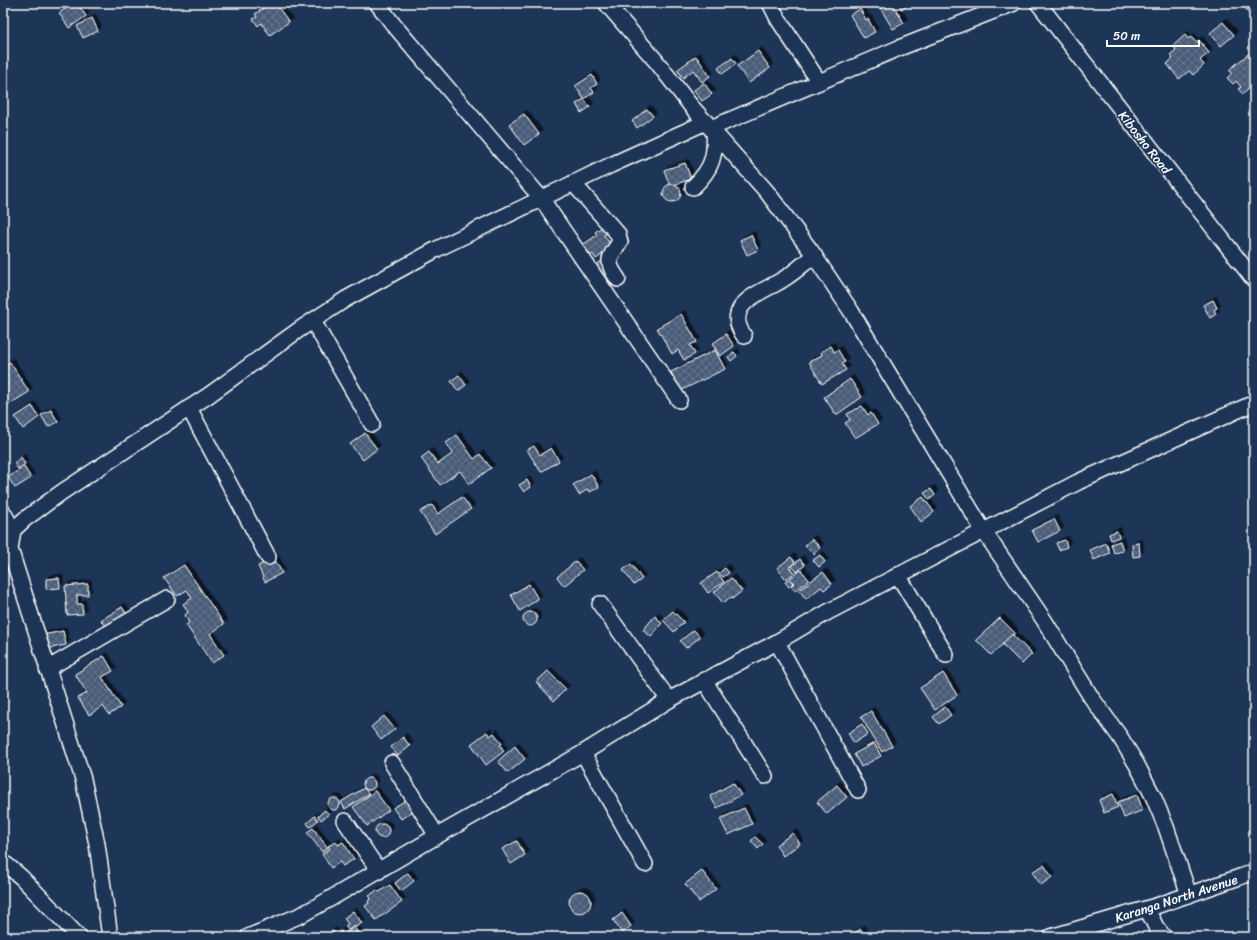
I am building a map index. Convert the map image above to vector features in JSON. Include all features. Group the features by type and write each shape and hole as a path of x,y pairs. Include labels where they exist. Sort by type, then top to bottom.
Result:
{"street":[{"path":"377,3 393,24 541,198 678,400"},
{"path":"606,3 656,61 691,106 767,192 814,255 851,311 983,530 1044,620 1137,765 1153,796 1166,827 1189,894"},
{"path":"770,3 778,19 819,82"},
{"path":"110,937 97,844 83,779 7,548 13,530 25,519 62,492 189,408 312,321 346,299 437,249 659,142 710,127 899,48 1014,3"},
{"name":"Kibosho Road","path":"1038,3 1254,280"},
{"path":"693,187 710,168 713,154 710,127"},
{"path":"573,183 618,234 620,242 612,254 609,263 618,279"},
{"path":"744,336 737,323 738,314 741,307 752,297 791,274 814,255"},
{"path":"312,321 372,424"},
{"path":"248,937 308,911 583,753 669,700 777,642 828,612 983,530 1078,482 1254,402"},
{"path":"189,408 268,557"},
{"path":"3,512 13,530"},
{"path":"898,575 946,656"},
{"path":"47,669 166,599"},
{"path":"600,604 669,700"},
{"path":"777,642 858,790"},
{"path":"704,680 765,776"},
{"path":"583,753 645,864"},
{"path":"392,763 437,836"},
{"path":"344,821 379,870"},
{"path":"3,862 21,877 79,937"},
{"name":"Karanga North Avenue","path":"1051,937 1147,908 1254,872"},
{"path":"1147,908 1156,927 1164,937"}],"building":[{"path":"74,3 84,3 79,6 86,16 69,28 59,13"},
{"path":"270,3 275,3 289,22 270,35 261,23 258,26 253,19 257,17 255,14"},
{"path":"711,3 721,3 715,8"},
{"path":"877,3 892,3 904,23 893,29"},
{"path":"898,3 911,3 902,9"},
{"path":"1243,3 1254,3 1254,24"},
{"path":"860,9 866,20 868,19 875,32 864,38 850,15"},
{"path":"92,18 98,31 83,38 77,26"},
{"path":"1223,22 1234,35 1221,46 1210,33"},
{"path":"1185,35 1188,39 1191,37 1196,42 1199,40 1209,53 1200,60 1204,65 1193,75 1189,71 1179,79 1167,64 1173,58 1170,55 1176,50 1173,46"},
{"path":"1253,50 1254,75 1251,78 1254,81 1254,84 1243,94 1238,89 1241,87 1236,81 1233,84 1227,78 1232,73 1229,70"},
{"path":"758,51 770,68 749,83 737,66"},
{"path":"696,56 710,76 702,82 693,70 683,78 677,70"},
{"path":"732,58 736,64 722,74 718,68"},
{"path":"592,75 597,84 591,88 594,92 584,99 575,86"},
{"path":"704,83 712,94 702,101 694,90"},
{"path":"584,99 590,107 581,113 576,104"},
{"path":"647,109 653,116 637,128 632,121"},
{"path":"524,114 539,134 524,145 509,124"},
{"path":"685,163 691,179 670,186 664,170"},
{"path":"672,184 678,187 681,193 678,199 672,202 666,199 663,193 666,187"},
{"path":"605,225 609,231 604,235 612,247 596,259 593,254 588,257 581,246 597,235 595,232"},
{"path":"751,235 758,250 747,255 740,240"},
{"path":"603,260 611,271 602,278 593,267"},
{"path":"1213,300 1217,308 1214,310 1216,314 1210,318 1203,305"},
{"path":"681,314 697,342 690,345 695,354 684,360 678,350 672,354 657,328"},
{"path":"726,334 734,346 720,356 712,344"},
{"path":"831,346 834,352 838,350 845,362 842,364 846,370 822,384 809,362 822,355 821,352"},
{"path":"715,350 725,369 680,391 671,372"},
{"path":"734,352 737,356 731,361 728,357"},
{"path":"10,362 29,392 3,408 3,366"},
{"path":"459,375 466,385 458,391 451,381"},
{"path":"850,379 862,397 836,415 824,397"},
{"path":"32,406 39,417 23,429 15,417"},
{"path":"862,406 868,415 871,413 878,424 855,438 845,423 850,420 847,414"},
{"path":"51,410 58,422 48,427 41,415"},
{"path":"365,433 377,449 363,460 350,444"},
{"path":"457,435 474,459 480,454 491,468 469,484 460,471 440,485 421,458 429,452 438,464 453,453 446,443"},
{"path":"534,446 540,455 551,448 559,461 541,472 527,450"},
{"path":"21,457 25,464 18,469 14,463"},
{"path":"24,467 31,478 15,488 8,477"},
{"path":"591,474 599,487 590,492 588,489 579,495 573,485"},
{"path":"527,480 531,487 524,492 519,485"},
{"path":"931,489 935,495 929,500 924,493"},
{"path":"462,497 471,509 435,534 420,512 432,505 438,514"},
{"path":"923,497 934,512 921,522 910,506"},
{"path":"1054,519 1060,531 1038,542 1032,530"},
{"path":"1117,531 1119,537 1111,540 1109,534"},
{"path":"812,539 820,547 814,554 805,545"},
{"path":"1065,540 1067,547 1059,550 1056,543"},
{"path":"1120,541 1123,551 1114,553 1111,544"},
{"path":"1106,543 1110,553 1094,560 1090,550"},
{"path":"1139,543 1140,556 1133,557 1132,544"},
{"path":"820,555 825,562 819,567 813,560"},
{"path":"791,557 795,562 789,567 794,573 786,579 777,568"},
{"path":"274,558 282,573 265,582 258,566"},
{"path":"800,559 805,565 797,572 792,566"},
{"path":"576,561 583,570 564,586 557,577"},
{"path":"631,564 642,579 634,585 623,570"},
{"path":"184,565 224,624 210,634 224,655 212,663 186,625 189,623 185,615 188,612 183,604 192,598 187,590 177,596 164,578"},
{"path":"725,568 729,573 723,577 719,573"},
{"path":"801,570 809,580 795,591 791,586 794,583 790,578"},
{"path":"717,572 724,582 708,593 701,583"},
{"path":"823,572 832,584 824,590 821,587 806,599 799,590"},
{"path":"59,578 60,588 46,589 46,579"},
{"path":"731,578 742,591 732,599 731,597 723,603 714,592"},
{"path":"789,579 793,583 789,587 785,582"},
{"path":"88,584 88,595 77,595 77,604 82,604 83,614 67,615 65,586"},
{"path":"529,584 538,599 520,611 511,595"},
{"path":"122,607 128,616 107,630 101,620"},
{"path":"673,611 684,622 674,632 663,620"},
{"path":"527,612 533,612 537,616 537,622 533,626 527,626 523,622 523,616"},
{"path":"655,616 662,623 651,637 643,630"},
{"path":"1000,618 1015,633 991,655 976,640"},
{"path":"694,630 700,637 686,648 680,641"},
{"path":"63,631 66,645 46,649 43,635"},
{"path":"1012,634 1032,654 1022,664 1002,644"},
{"path":"104,656 113,671 102,677 121,707 109,715 103,706 89,715 78,698 87,693 75,674"},
{"path":"548,671 566,689 554,701 536,682"},
{"path":"943,673 957,695 935,710 920,688"},
{"path":"945,707 951,715 939,724 933,717"},
{"path":"871,711 892,746 882,752 861,717"},
{"path":"384,716 395,729 381,740 371,727"},
{"path":"862,724 868,734 854,743 848,733"},
{"path":"487,732 490,736 494,733 502,744 500,745 504,751 486,765 471,744"},
{"path":"403,737 410,746 398,756 391,747"},
{"path":"874,743 881,756 861,767 854,754"},
{"path":"515,746 525,759 508,773 498,761"},
{"path":"367,778 371,778 375,784 371,790 367,790 363,786 363,782"},
{"path":"733,783 741,795 717,808 710,796"},
{"path":"837,785 847,797 827,814 817,802"},
{"path":"364,788 369,794 345,809 341,802"},
{"path":"375,791 389,810 367,826 353,807"},
{"path":"1113,794 1118,807 1104,813 1099,800"},
{"path":"1137,795 1143,810 1124,818 1118,802"},
{"path":"332,798 336,798 340,804 336,810 332,810 328,806 328,802"},
{"path":"406,800 413,811 401,819 393,808"},
{"path":"744,808 752,824 728,835 720,819"},
{"path":"325,810 329,814 321,820 318,816"},
{"path":"315,816 318,820 310,827 307,823"},
{"path":"379,824 385,824 389,828 389,834 385,838 379,838 375,834 375,828"},
{"path":"313,828 328,848 322,852 307,832"},
{"path":"793,833 800,844 783,856 776,845"},
{"path":"755,837 763,844 758,849 751,841"},
{"path":"517,841 525,855 511,864 502,849"},
{"path":"336,842 338,845 343,842 354,859 343,866 340,862 331,868 322,854 330,849 328,846"},
{"path":"1044,865 1052,877 1041,885 1032,872"},
{"path":"702,871 716,889 699,902 685,884"},
{"path":"408,873 414,881 401,891 395,883"},
{"path":"390,885 402,902 376,920 365,906 369,903 368,901 371,898 369,896 377,890 379,892"},
{"path":"580,891 588,894 591,902 588,910 580,913 572,910 569,902 572,894"},
{"path":"353,911 362,923 348,930 345,926 348,924 344,918"},
{"path":"622,913 631,926 622,933 613,920"},
{"path":"354,927 360,936 339,937 337,934 341,931 343,935"},
{"path":"861,929 865,937 847,937"},
{"path":"333,931 337,937 329,937 327,935"}]}
